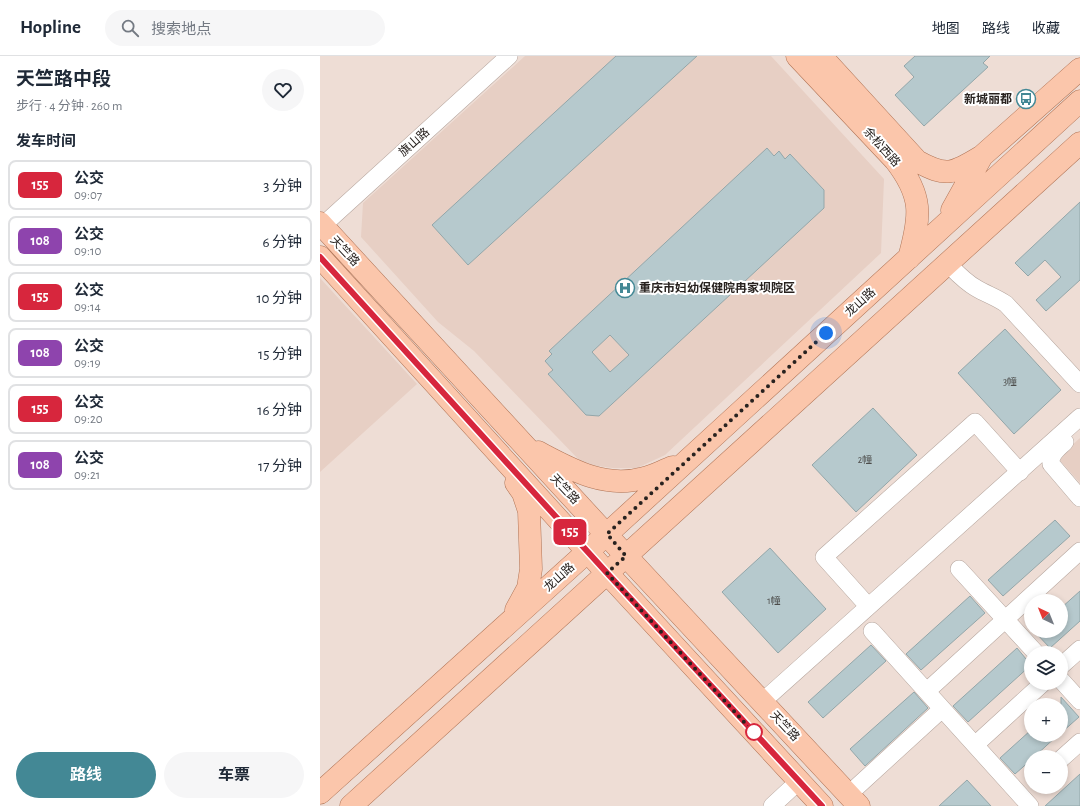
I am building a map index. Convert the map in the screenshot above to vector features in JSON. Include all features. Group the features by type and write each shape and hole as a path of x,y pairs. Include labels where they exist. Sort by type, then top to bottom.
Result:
{"main road":[{"name":"余松西路","path":"797,56 895,160 907,176 915,193 918,210 917,231 909,258"},
{"name":"余松西路","path":"820,56 917,161 932,170 944,172 958,171 982,156"},
{"path":"944,226 982,156 1080,68"},
{"name":"龙山路","path":"320,793 607,534 1080,101"},
{"path":"352,806 1080,143"},
{"name":"天竺路","path":"321,226 854,800"},
{"name":"天竺路","path":"320,257 607,573 822,806"},
{"path":"524,445 577,473 613,481 644,478 686,462"},
{"path":"494,448 523,493 529,511 531,570 528,588 509,622"}],"street":[{"name":"旗山路","path":"321,226 509,56"},
{"path":"947,263 967,283 977,289 997,297 1006,304 1080,384"},
{"path":"762,702 1080,417"},
{"path":"868,606 824,557 975,422 1020,472"},
{"path":"1080,429 1053,453 1050,459 1055,470 1080,498"},
{"path":"927,692 1080,551"},
{"path":"959,569 1030,646"},
{"path":"872,632 975,745 1027,796"},
{"path":"1068,660 1080,649"},
{"path":"1068,688 1080,701"},
{"path":"975,745 1035,690"},
{"path":"854,800 942,709"},
{"path":"1068,753 1080,742"},
{"path":"772,806 799,781"}],"shaded area":[{"name":"重庆市妇幼保健院冉家坝院区","path":"525,56 771,56 884,179 881,253 665,455 637,468 613,468 583,464 474,351 438,322 361,237 363,203"},
{"path":"320,278 417,384 320,472"},
{"path":"1080,438 1080,483 1058,458"}],"building":[{"path":"616,56 697,56 468,265 432,225"},
{"path":"915,56 990,56 983,63 988,67 924,126 895,95 914,77 904,66"},
{"path":"767,148 774,156 779,151 785,159 790,154 824,190 824,208 599,416 586,415 548,374 553,370 545,361 552,354 549,351","holes":["610,335 629,355 610,372 592,352"]},
{"path":"1080,202 1080,280 1046,311 1036,300 1061,277 1045,260 1028,276 1015,263"},
{"path":"1005,329 1061,390 1014,434 958,373"},
{"path":"873,408 917,455 856,512 812,465"},
{"path":"1055,520 1070,536 1003,596 988,580"},
{"path":"770,548 826,609 778,653 722,592"},
{"path":"1080,591 1080,621 1068,632 1068,602"},
{"path":"970,596 985,613 921,670 906,654"},
{"path":"1041,638 1061,638 1052,646 1048,646"},
{"path":"871,645 886,661 823,718 808,702"},
{"path":"1017,648 1024,656 1024,671 968,722 953,706"},
{"path":"914,692 928,708 865,766 850,749"},
{"path":"1068,705 1079,717 1068,727"},
{"path":"1024,736 1024,742 1050,742 1042,750 1024,750 1024,766 1015,774 1000,758"},
{"path":"1080,774 1080,806 1045,806 1058,794 1068,794 1068,785"},
{"path":"967,780 991,806 939,806"}],"bus line":[{"name":"155","path":"320,257 607,573 822,806"}],"place":[{"name":"新城丽都","path":"1026,99"},
{"name":"重庆市妇幼保健院冉家坝院区","path":"625,288"}],"route":[{"path":"754,732 756,735 607,573 626,556 607,534 826,333"}]}
